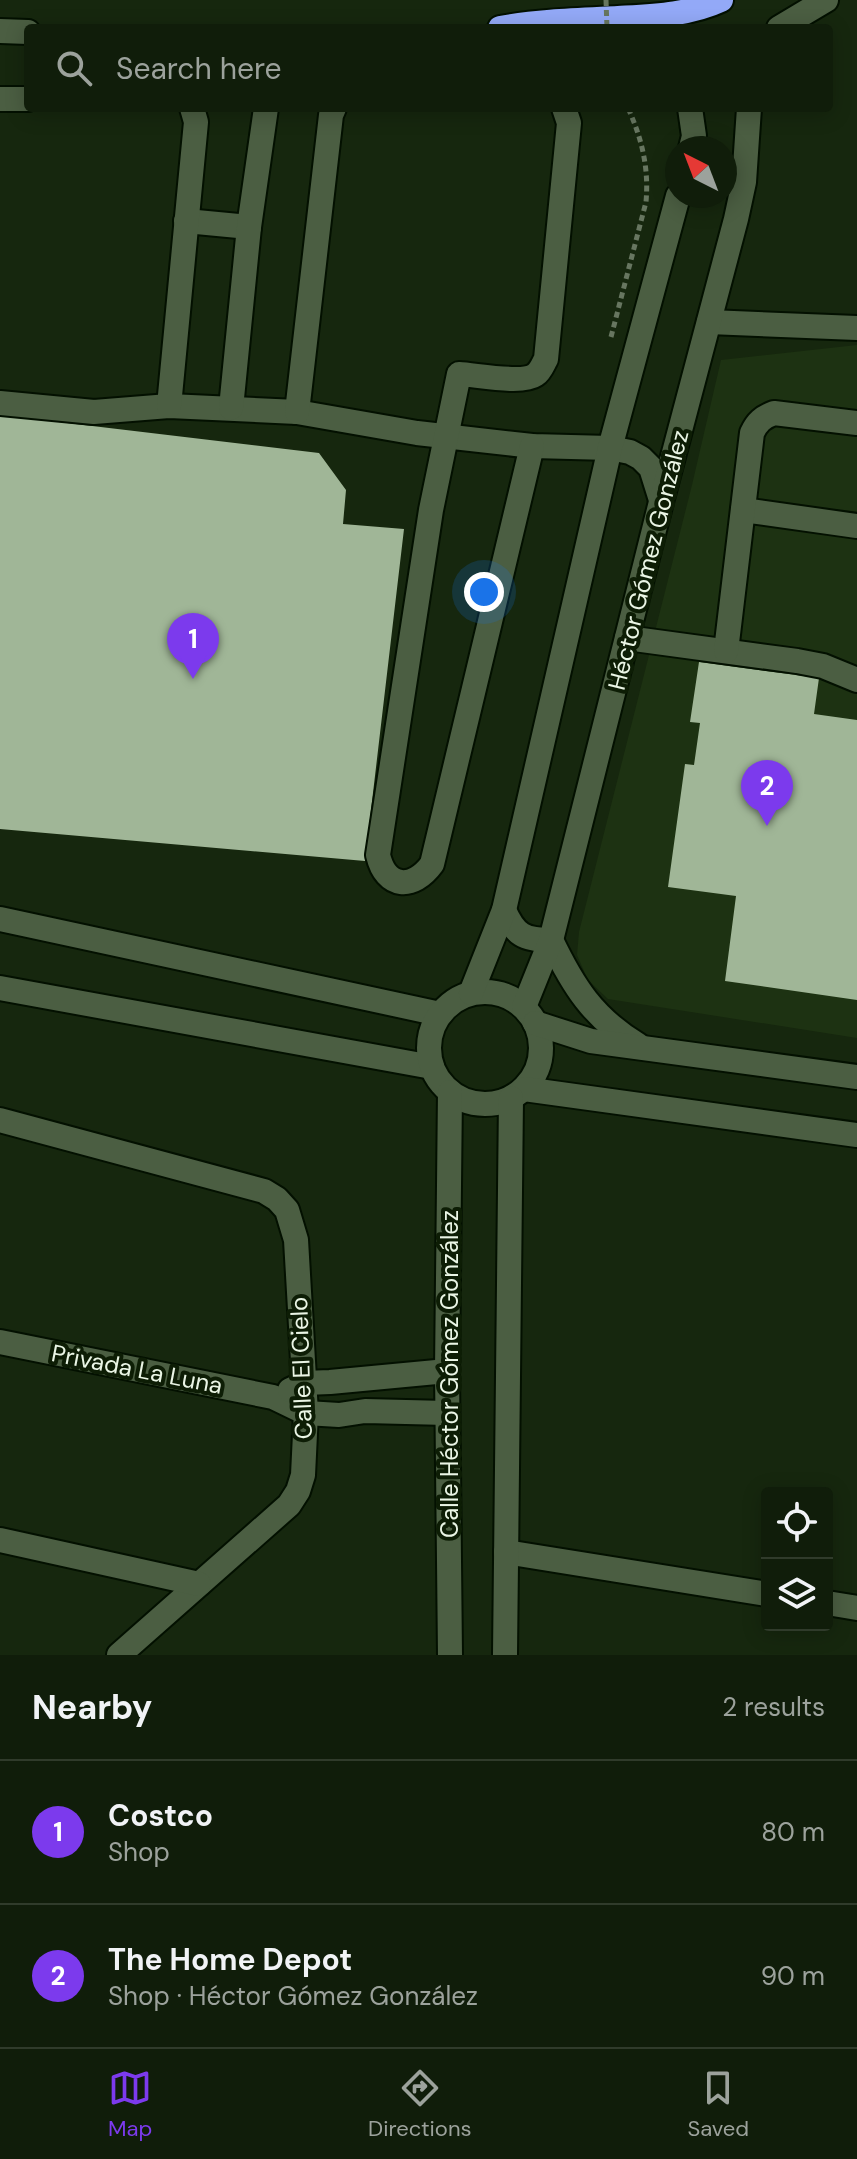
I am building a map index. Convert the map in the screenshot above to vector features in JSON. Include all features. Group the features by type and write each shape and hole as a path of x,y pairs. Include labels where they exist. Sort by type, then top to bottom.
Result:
{"highway":[{"path":"522,24 654,16 686,12 721,0"}],"street":[{"path":"786,24 826,0"},
{"path":"0,31 24,32"},
{"path":"0,99 24,99"},
{"path":"169,406 196,122 193,112"},
{"path":"231,408 249,227 265,112"},
{"path":"297,412 332,112"},
{"path":"532,446 432,864 424,875 402,883 381,867 378,855 429,526 459,374 525,379 535,375 546,359 569,123 565,112"},
{"path":"691,112 694,136"},
{"name":"Héctor Gómez González","path":"530,1015 592,785 744,182 749,112"},
{"path":"471,993 504,910 610,448 675,208"},
{"path":"186,221 249,227"},
{"path":"709,322 857,328"},
{"path":"0,403 94,412 169,406 297,412 448,437 532,446 610,448 630,452 651,468 661,502"},
{"path":"726,651 752,433 756,424 774,413 857,423"},
{"path":"743,510 857,526"},
{"path":"627,638 810,663 857,680"},
{"path":"504,910 511,925 520,934 534,940 551,940 568,974 598,1014 617,1032 644,1048"},
{"path":"0,919 440,1014"},
{"path":"0,988 432,1067"},
{"path":"530,1015 541,1040 540,1058 534,1074 517,1093 490,1104 469,1102 450,1092 439,1081 432,1067 429,1049 431,1031 440,1014 454,1001 471,993 490,992 509,997 530,1015 591,1041 857,1077"},
{"name":"Calle Héctor Gómez González","path":"450,1092 447,1371 450,1655"},
{"path":"517,1093 857,1135"},
{"path":"505,1655 517,1093"},
{"name":"Calle El Cielo","path":"0,1120 264,1191 287,1210 296,1240 306,1413 303,1475 298,1491 289,1505 119,1655"},
{"name":"Privada La Luna","path":"0,1342 273,1397 306,1413"},
{"path":"273,1397 305,1383 447,1371"},
{"path":"363,1378 365,1411"},
{"path":"306,1413 447,1413"},
{"path":"0,1540 199,1584"},
{"path":"506,1552 761,1593"},
{"path":"833,1604 857,1608"}],"path":[{"path":"606,0 607,24"},
{"path":"611,339 646,202 646,163 640,135 630,112"}],"shaded area":[{"path":"857,345 857,1038 608,999 588,980 577,955 579,932 721,360"}],"building":[{"path":"0,415 319,453 346,490 343,524 404,529 365,861 0,829"},
{"path":"699,662 819,678 814,714 857,720 857,1000 725,981 736,896 668,887 685,764 694,765 700,723 690,722"}],"place":[{"name":"Costco","path":"193,679"},
{"name":"The Home Depot","path":"767,826"}]}
